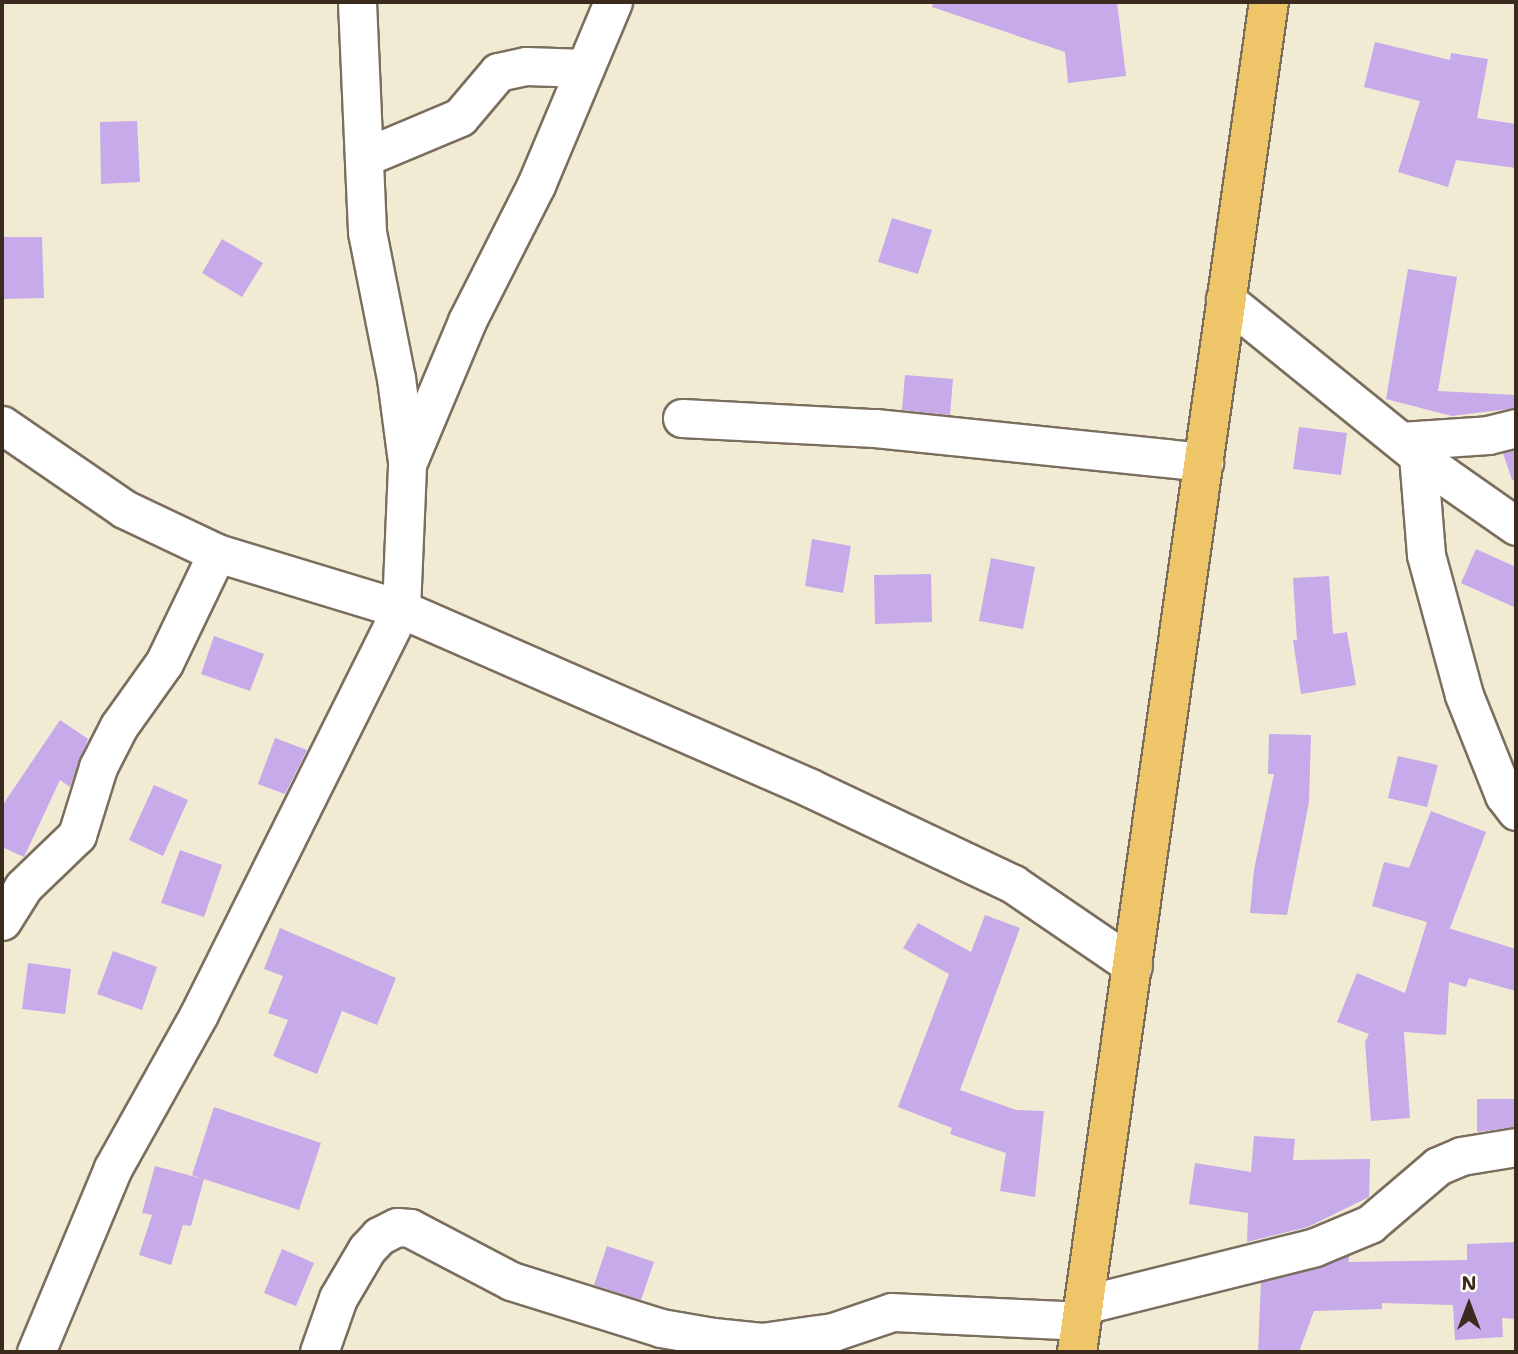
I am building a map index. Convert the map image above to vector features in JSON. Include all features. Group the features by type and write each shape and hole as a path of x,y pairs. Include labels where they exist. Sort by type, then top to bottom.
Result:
{"main road":[{"path":"1080,1326 1269,2"}],"street":[{"path":"36,1352 113,1168 199,1014 401,609 407,464 396,378 372,274 357,2"},
{"path":"407,464 467,321 536,185 613,2"},
{"path":"365,157 460,117 498,72 526,66 586,68"},
{"path":"1225,299 1410,448 1516,526"},
{"path":"682,418 875,428 1204,463"},
{"path":"2,425 124,509 217,553 401,609 810,788 1013,884 1133,966"},
{"path":"1410,448 1516,428"},
{"path":"1410,448 1426,555 1464,695 1504,795 1516,811"},
{"path":"2,921 23,887 77,835 98,767 119,726 164,663 217,553"},
{"path":"319,1352 338,1298 367,1249 379,1236 397,1227 410,1228 511,1280 661,1328 713,1337 774,1340 833,1332 892,1312 1080,1326 1315,1247 1370,1224 1438,1166 1461,1156 1516,1147"}],"building":[{"path":"933,2 1117,2 1126,76 1068,83 1065,52 932,7"},
{"path":"1375,42 1450,60 1451,53 1488,59 1477,118 1516,124 1516,168 1456,160 1448,187 1398,172 1420,101 1364,87"},
{"path":"137,121 140,182 101,184 100,122"},
{"path":"892,218 932,230 918,274 878,262"},
{"path":"2,237 42,237 44,298 2,299"},
{"path":"222,239 263,263 242,297 202,273"},
{"path":"1408,269 1457,277 1438,391 1516,395 1516,408 1452,416 1386,399"},
{"path":"905,375 953,379 950,415 902,410"},
{"path":"1299,427 1347,433 1341,475 1293,469"},
{"path":"1516,450 1516,479 1512,480 1503,453"},
{"path":"812,539 851,546 843,593 805,586"},
{"path":"1476,549 1516,567 1516,608 1461,583"},
{"path":"991,558 1035,567 1023,629 979,621"},
{"path":"931,574 932,622 875,624 874,575"},
{"path":"1329,576 1333,634 1347,632 1356,685 1301,694 1293,640 1297,640 1293,578"},
{"path":"214,636 264,654 250,691 201,674"},
{"path":"60,720 88,739 70,787 60,780 24,857 2,847 2,806"},
{"path":"1269,734 1311,735 1309,802 1287,915 1250,913 1254,870 1274,774 1268,774"},
{"path":"275,738 307,750 285,794 258,784"},
{"path":"1398,756 1438,765 1427,807 1388,798"},
{"path":"154,785 188,800 163,856 129,840"},
{"path":"1431,811 1486,832 1450,928 1445,927 1516,949 1516,991 1469,978 1466,987 1449,982 1446,1035 1404,1032 1410,1118 1371,1121 1365,1042 1369,1034 1337,1022 1357,973 1405,993 1427,922 1372,906 1384,862 1409,868"},
{"path":"180,850 222,865 204,917 161,903"},
{"path":"985,915 1020,928 960,1090 1016,1110 1044,1111 1035,1197 1000,1191 1006,1153 950,1134 952,1128 898,1107 949,974 903,948 918,923 971,952"},
{"path":"280,928 396,978 377,1025 342,1011 317,1074 273,1056 288,1020 268,1013 283,976 264,969"},
{"path":"113,951 157,967 142,1010 97,994"},
{"path":"28,963 71,969 65,1014 22,1009"},
{"path":"1477,1099 1516,1099 1516,1127 1477,1132"},
{"path":"214,1107 321,1143 299,1210 204,1179 191,1226 183,1225 171,1265 139,1255 152,1215 142,1213 155,1166 203,1179 192,1175"},
{"path":"1254,1136 1295,1139 1293,1160 1370,1159 1369,1197 1308,1227 1247,1242 1248,1213 1189,1204 1195,1163 1251,1172"},
{"path":"1516,1242 1516,1319 1502,1318 1503,1337 1455,1340 1453,1305 1382,1303 1382,1309 1314,1311 1299,1352 1258,1352 1261,1282 1350,1255 1348,1262 1467,1260 1467,1244"},
{"path":"607,1246 654,1262 641,1300 594,1285"},
{"path":"282,1249 314,1263 296,1306 264,1293"}]}
